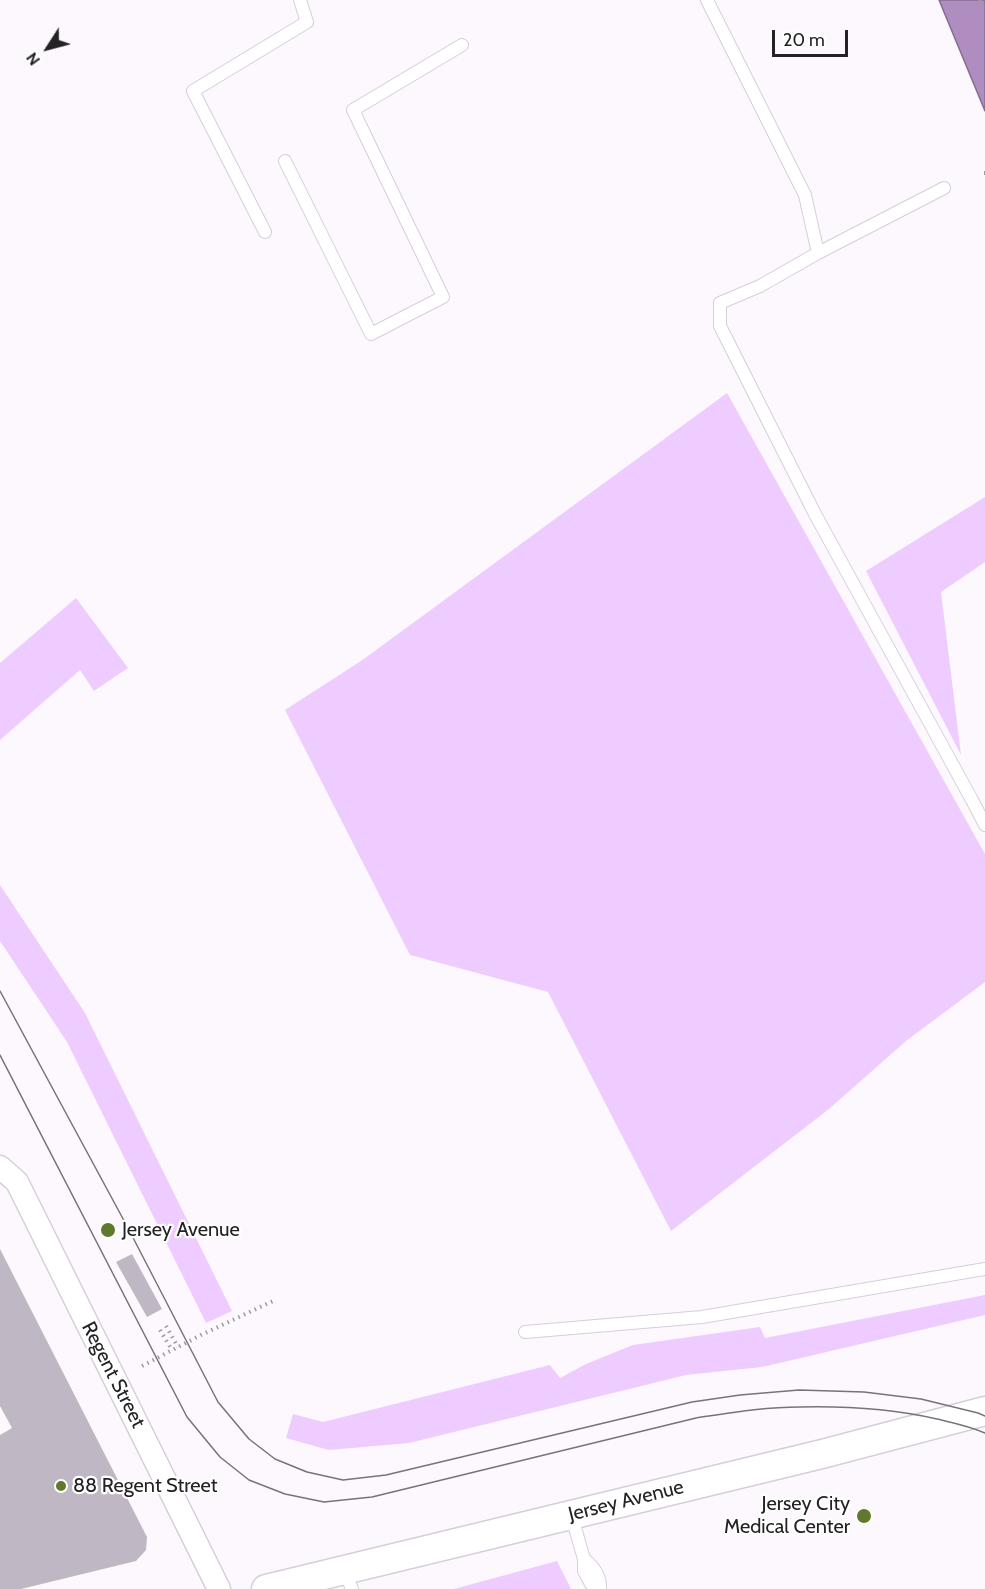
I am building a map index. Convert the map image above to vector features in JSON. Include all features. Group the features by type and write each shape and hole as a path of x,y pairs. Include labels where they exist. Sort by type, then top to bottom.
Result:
{"street":[{"name":"Regent Street","path":"0,1167 17,1182 219,1589"},
{"name":"Jersey Avenue","path":"280,1588 348,1580 571,1514 822,1454 985,1411"}],"lane":[{"path":"265,232 193,91 307,22 300,0"},
{"path":"707,0 805,195 818,253"},
{"path":"285,161 371,334 442,297 353,110 462,45"},
{"path":"944,188 818,253 760,286 720,303 720,326 815,514 985,825"},
{"path":"525,1332 702,1317 985,1269"},
{"path":"571,1514 584,1559 584,1571 591,1584 599,1589"}],"path":[{"path":"979,0 985,10"},
{"path":"142,1366 273,1301"},
{"path":"166,1326 178,1347"},
{"path":"160,1329 172,1350"}],"shaded area":[{"path":"939,0 985,0 985,111"},
{"path":"727,393 985,854 985,982 906,1041 829,1109 671,1231 548,992 410,955 285,710 361,661"},
{"path":"985,497 985,562 941,592 961,755 866,571"},
{"path":"76,598 128,668 94,691 80,670 0,740 0,663"},
{"path":"0,885 85,1013 232,1311 206,1323 67,1042 0,941"},
{"path":"985,1295 985,1315 762,1367 686,1375 409,1443 329,1450 286,1438 293,1414 323,1422 550,1365 560,1378 586,1364 633,1345 760,1327 765,1338"},
{"path":"557,1561 571,1589 454,1589"}],"building":[{"name":"88 Regent Street","path":"0,1249 147,1537 146,1550 136,1561 21,1589 0,1589 0,1435 12,1428 0,1406"},
{"path":"132,1254 162,1309 147,1317 116,1262"}],"tram line":[{"path":"0,991 128,1228 218,1402 249,1439 275,1459 307,1472 343,1480 386,1475 692,1402 799,1390 864,1392 921,1399 985,1416"},
{"path":"0,1055 187,1417 220,1457 249,1480 285,1494 324,1502 372,1497 696,1418 774,1408 835,1407 886,1411 937,1419 985,1433"}],"place":[{"name":"Jersey Avenue","path":"108,1230"},
{"name":"88 Regent Street","path":"61,1486"},
{"name":"Jersey City Medical Center","path":"864,1516"}]}
